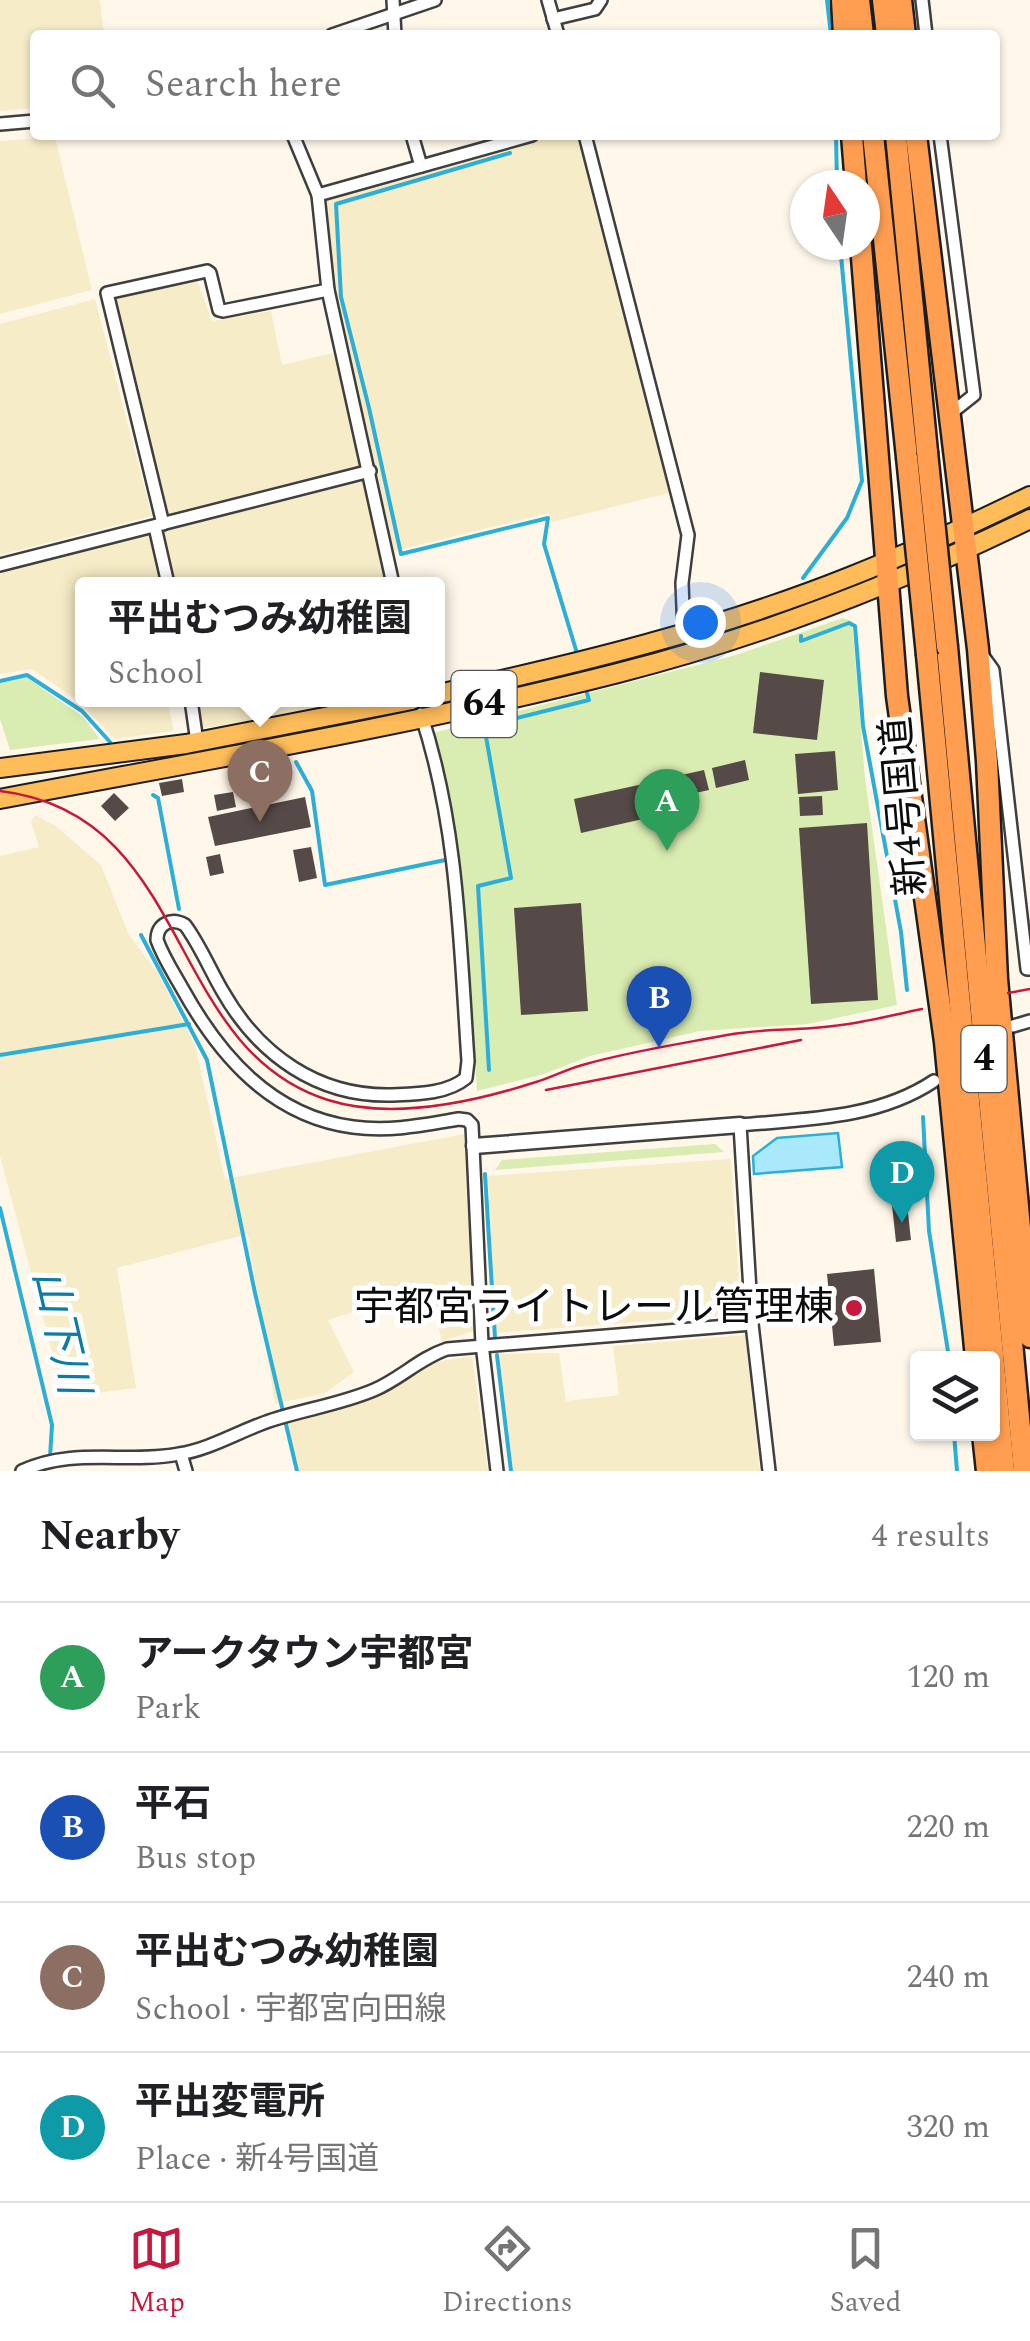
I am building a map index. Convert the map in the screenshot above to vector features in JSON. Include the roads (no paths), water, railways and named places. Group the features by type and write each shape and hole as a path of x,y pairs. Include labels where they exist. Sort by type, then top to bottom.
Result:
{"highway":[{"path":"842,0 844,30"},
{"path":"859,0 862,30"},
{"path":"884,0 887,30"},
{"path":"901,0 904,30"},
{"path":"852,140 855,170"},
{"name":"新4号国道","path":"874,140 917,454"},
{"name":"新4号国道","path":"896,140 917,454 1024,1471"},
{"path":"917,140 978,649 988,760 997,979 1030,1338"},
{"path":"862,260 897,696 945,1042 975,1351"},
{"name":"新4号国道","path":"937,651 1004,1471"},
{"path":"984,1441 987,1471"}],"main road":[{"path":"964,539 1030,496"},
{"path":"964,539 1030,519"},
{"name":"64","path":"0,799 422,718 680,656 770,626 964,539"},
{"name":"64","path":"445,692 592,659 684,633 846,578 886,572"},
{"name":"64","path":"0,768 197,742 378,707"}],"street":[{"path":"343,30 392,7 435,0"},
{"path":"548,0 556,30"},
{"path":"553,20 595,10 601,0"},
{"path":"922,0 925,30"},
{"path":"0,124 30,121"},
{"path":"295,140 318,196 328,290 392,577"},
{"path":"414,140 422,166"},
{"path":"318,196 514,140"},
{"path":"586,140 688,535 682,584 684,633"},
{"path":"941,140 974,394 950,414"},
{"path":"167,577 107,293 206,271 223,312 328,290"},
{"path":"0,564 370,471"},
{"path":"978,649 993,670 1027,969 1030,968"},
{"path":"192,707 197,742"},
{"path":"417,707 444,802 455,868 466,1078 450,1088 377,1095 335,1087 294,1070 268,1051 242,1022 184,925 172,921 157,934 159,946 193,1008 232,1063 257,1086 294,1108 349,1126 404,1129 467,1120 472,1126 477,1345 498,1471"},
{"path":"1013,1026 1030,1021"},
{"path":"474,1146 852,1113 891,1102 934,1081"},
{"path":"740,1125 752,1324 770,1471"},
{"path":"22,1471 41,1462 72,1457 181,1454 275,1419 378,1388 429,1354 477,1345 752,1324"},
{"path":"181,1454 186,1471"}],"water":[{"path":"838,1133 842,1167 754,1174 753,1156 777,1138"}],"waterway":[{"path":"827,0 830,30"},
{"path":"836,140 837,170"},
{"path":"510,153 336,204 341,297 401,554 548,518 544,544 576,650"},
{"path":"803,578 847,518 862,481 841,260"},
{"path":"801,636 801,641 849,623 855,626 863,726 901,932 907,990"},
{"path":"0,681 27,675 75,706"},
{"path":"489,1070 478,886 511,878 485,731 501,722 589,700 587,693"},
{"path":"76,707 110,742"},
{"path":"296,762 312,791 325,885 450,859"},
{"path":"153,795 158,798 179,909"},
{"path":"141,935 207,1060 297,1471"},
{"path":"0,1055 189,1024"},
{"path":"923,1117 929,1231 948,1351"},
{"path":"485,1174 495,1338"},
{"name":"山下川","path":"0,1208 52,1425 50,1457"},
{"path":"497,1355 511,1471"},
{"path":"955,1441 957,1471"}],"tram line":[{"path":"0,791 63,809 110,842 146,885 234,1033 274,1073 328,1100 352,1106 405,1108 460,1102 638,1051 740,1033 844,1025 922,1009"},
{"path":"1008,993 1030,989"},
{"path":"546,1090 801,1040"}],"place":[{"name":"平出むつみ幼稚園","path":"260,822"},
{"name":"アークタウン宇都宮","path":"667,851"},
{"name":"平石","path":"659,1048"},
{"name":"平出変電所","path":"902,1223"},
{"name":"宇都宮ライトレール管理棟","path":"854,1308"}]}
